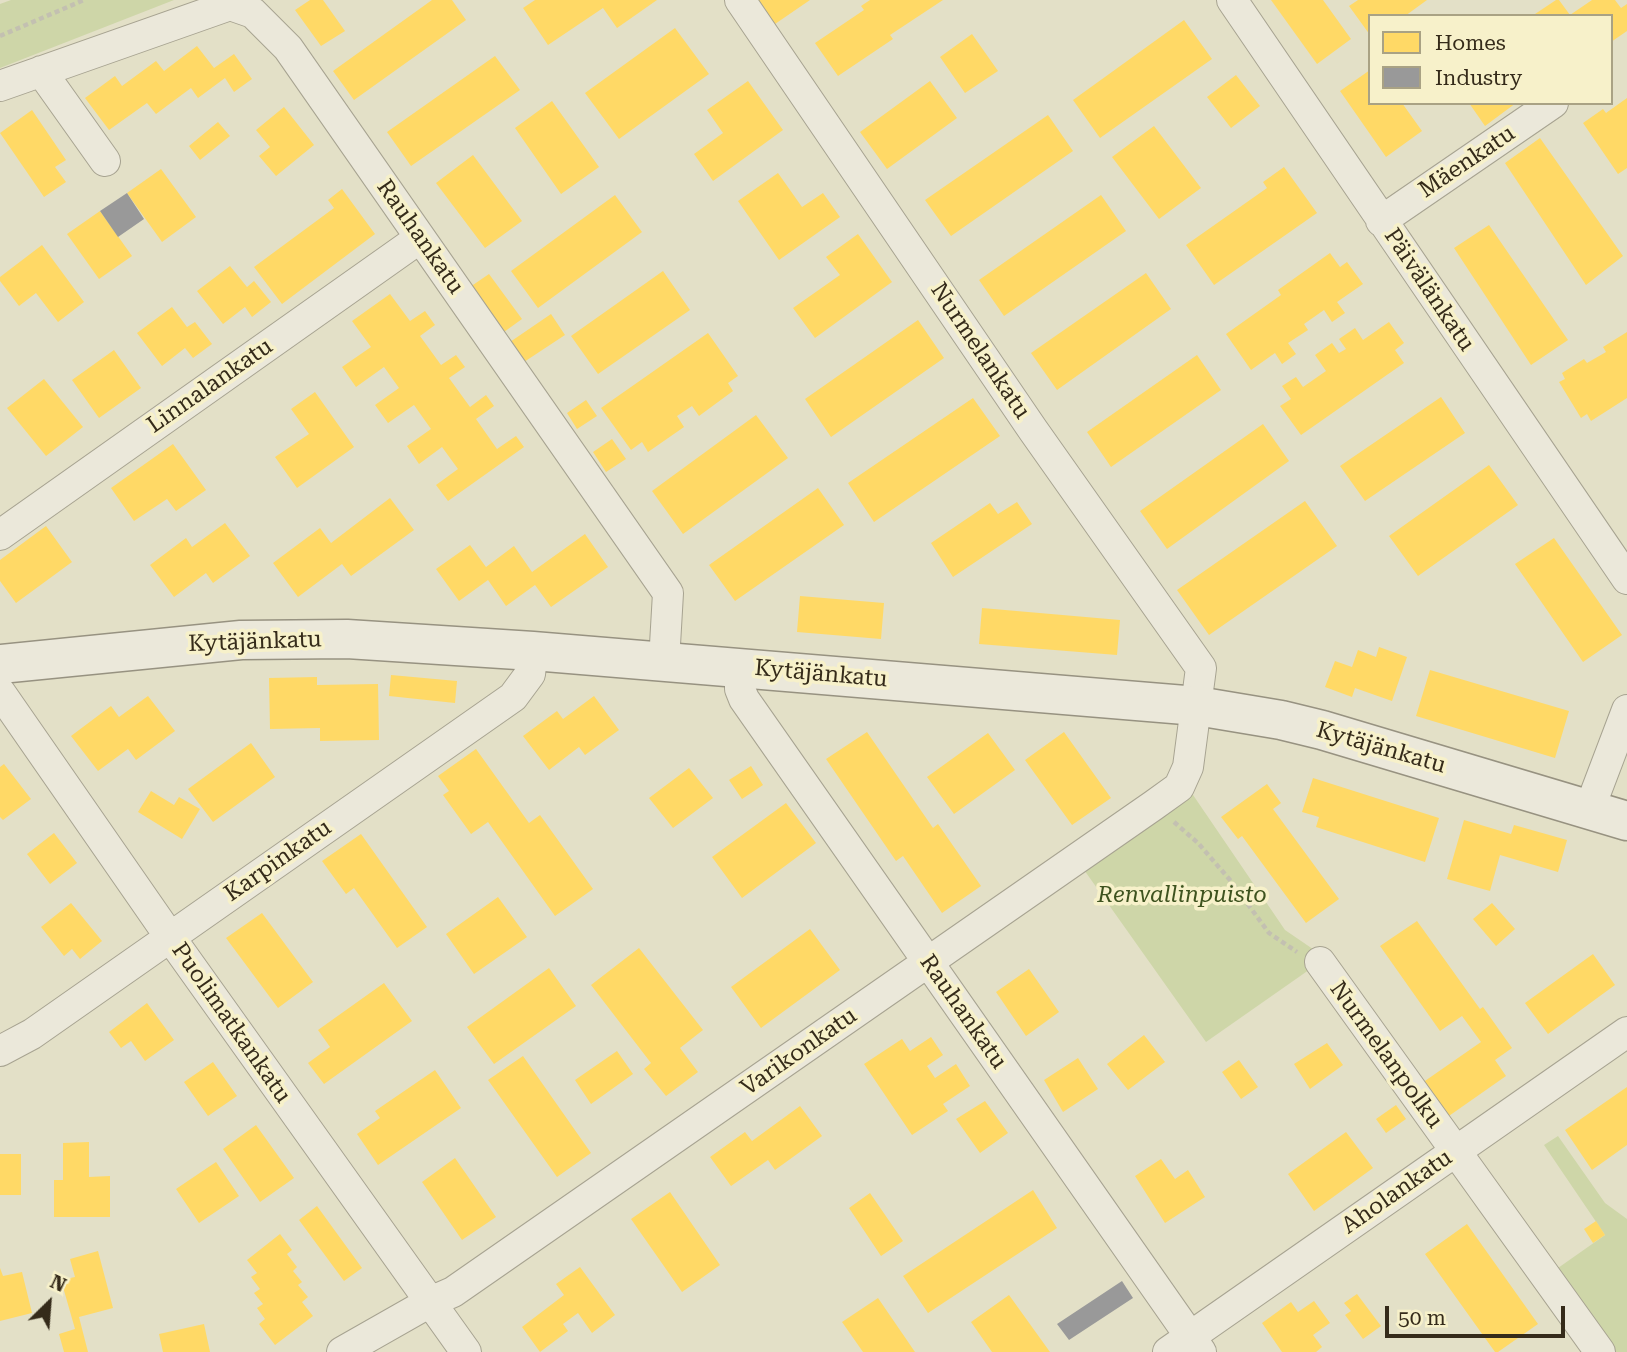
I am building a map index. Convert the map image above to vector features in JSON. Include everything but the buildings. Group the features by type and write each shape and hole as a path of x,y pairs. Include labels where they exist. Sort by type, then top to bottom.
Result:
{"street":[{"name":"Nurmelankatu","path":"740,0 1033,430 1201,668 1197,706"},
{"name":"Päivälänkatu","path":"1232,0 1627,579"},
{"name":"Rauhankatu","path":"0,86 230,5 253,13 288,48 668,593 663,662"},
{"path":"41,71 105,161"},
{"name":"Mäenkatu","path":"1381,220 1550,105"},
{"name":"Linnalankatu","path":"0,535 420,238"},
{"name":"Kytäjänkatu","path":"0,664 188,645 294,638 406,642 1197,706 1322,730 1627,821"},
{"name":"Karpinkatu","path":"0,1051 32,1034 513,696 530,674 533,652"},
{"name":"Rauhankatu","path":"740,668 740,689 744,699 927,963 1082,1179 1186,1347"},
{"name":"Puolimatkankatu","path":"0,692 170,937 466,1352"},
{"name":"Varikonkatu","path":"342,1352 465,1284 1179,787 1188,767 1197,706"},
{"path":"1589,810 1627,710"},
{"name":"Nurmelanpolku","path":"1320,962 1600,1352"},
{"name":"Aholankatu","path":"1186,1347 1456,1150 1627,1032"}],"path":[{"path":"0,36 84,0"},
{"path":"1154,805 1198,844 1230,880 1269,933 1288,947 1320,962"}],"green space":[{"path":"11,0 174,0 0,68 0,4"},
{"name":"Renvallinpuisto","path":"1191,792 1285,930 1326,958 1206,1042 1082,867"},
{"path":"1558,1136 1605,1203 1627,1219 1627,1352 1616,1352 1558,1268 1605,1235 1544,1145"}]}
